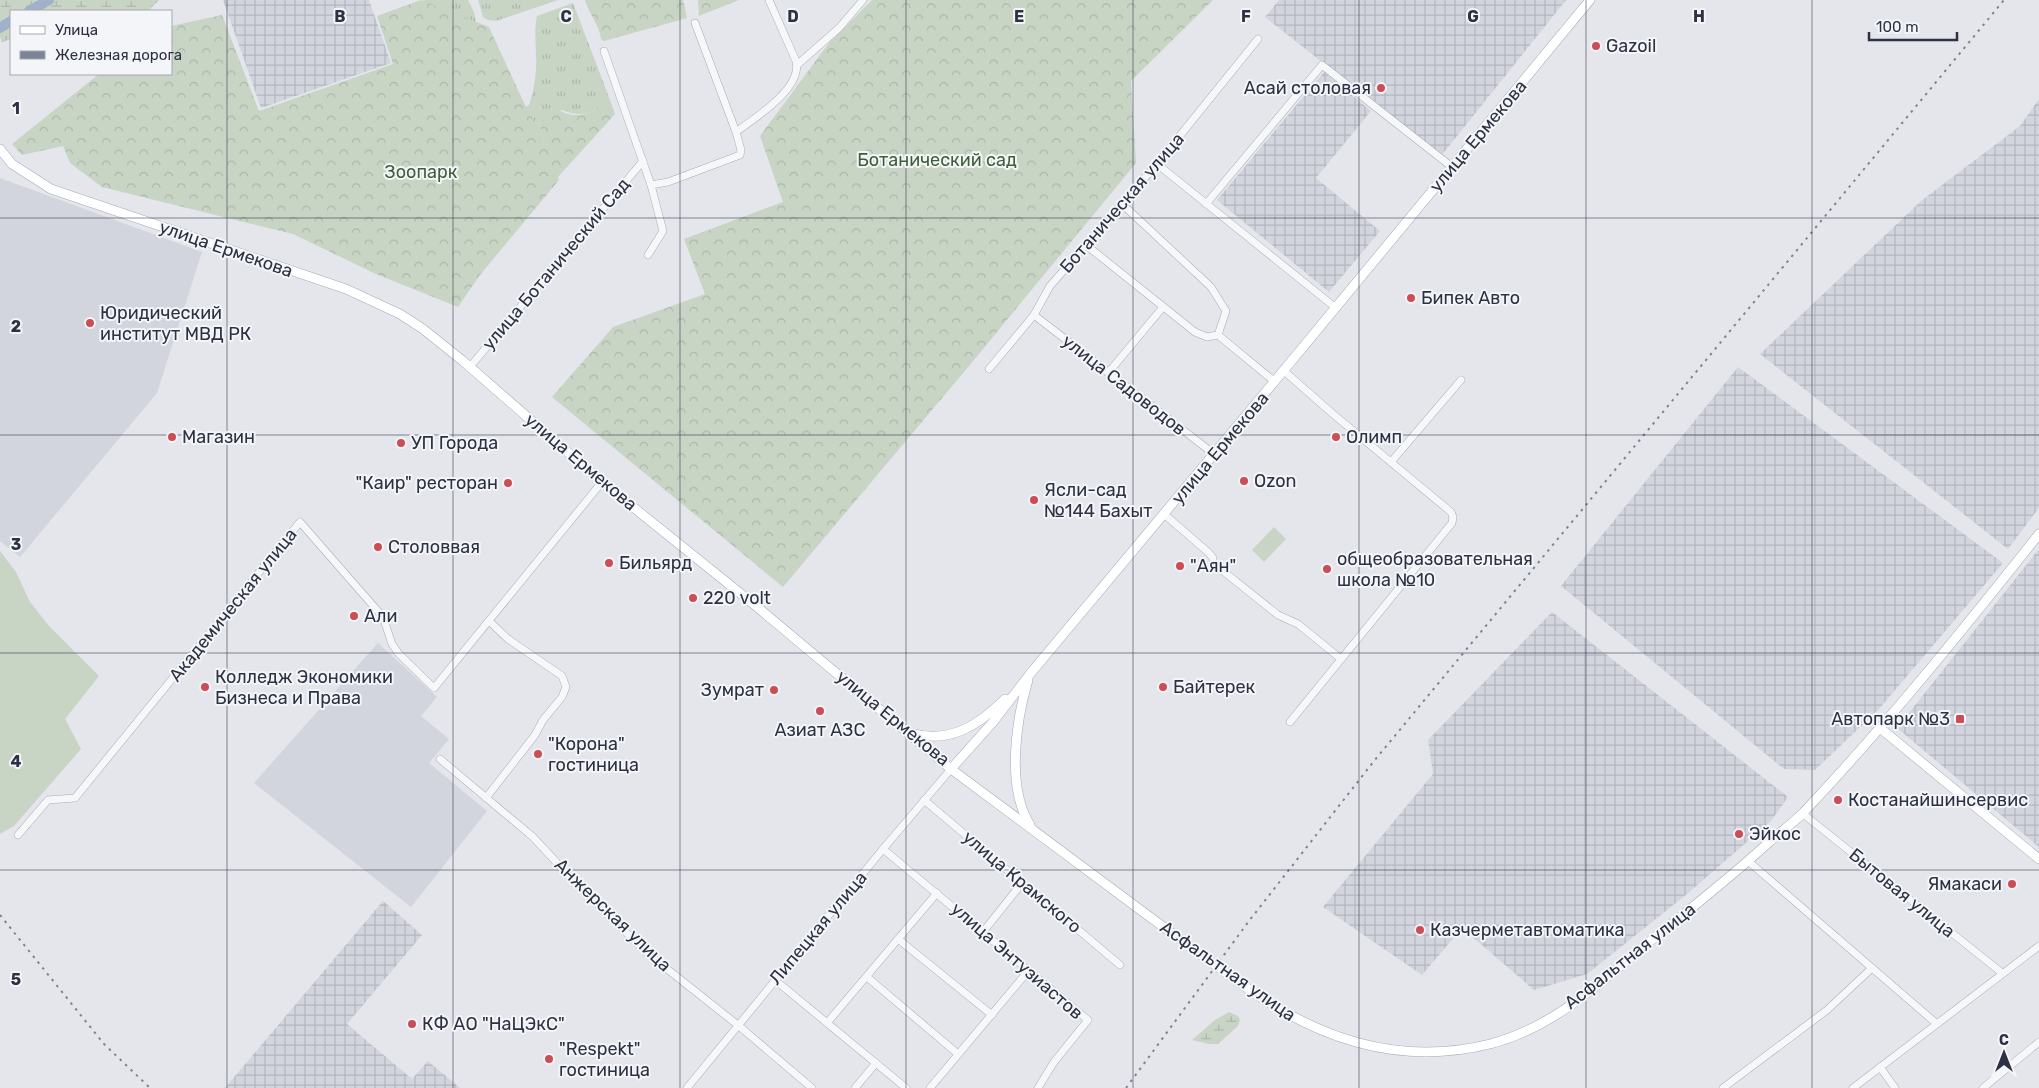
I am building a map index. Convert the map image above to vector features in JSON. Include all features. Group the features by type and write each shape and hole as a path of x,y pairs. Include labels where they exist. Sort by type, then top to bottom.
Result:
{"main road":[{"name":"улица Ермекова","path":"0,149 12,164 51,189 346,289 400,314 423,329 602,482 756,606 951,769 993,722 1030,674 1275,382 1590,0"},
{"path":"2039,534 1951,645 1880,728 2039,859"},
{"path":"906,731 928,737 946,736 976,724 1002,703 1030,674"},
{"path":"1030,674 1018,720 1016,776 1023,814 1033,830"},
{"name":"Асфальтная улица","path":"951,769 1197,952 1262,999 1294,1018 1338,1038 1361,1044 1387,1049 1443,1051 1488,1044 1506,1039 1540,1024 1580,999 1748,861 1802,813 1880,728"}],"street":[{"path":"695,23 736,132 779,98 794,80 797,65 785,32 769,0"},
{"path":"797,65 839,28 863,0"},
{"name":"Ботаническая улица","path":"989,369 1034,315 1050,286 1157,164 1258,39"},
{"path":"604,51 651,185 663,230 648,255"},
{"path":"1206,204 1322,65 1452,167"},
{"name":"улица Ботанический Сад","path":"651,185 668,182 740,155 741,150 736,132"},
{"name":"улица Ботанический Сад","path":"469,368 643,161"},
{"path":"1157,164 1336,308"},
{"path":"1121,203 1211,287 1226,311 1218,334"},
{"path":"1086,245 1195,332 1207,337 1218,334"},
{"path":"1108,373 1164,307"},
{"name":"улица Садоводов","path":"1034,315 1214,454"},
{"path":"1218,334 1275,382"},
{"path":"1284,370 1451,512 1453,520 1290,722"},
{"path":"1391,462 1461,380"},
{"path":"486,798 535,735 543,720 562,697 566,687 562,676 508,639 489,621 602,482"},
{"path":"1164,514 1209,553 1213,558 1213,563 1278,616 1298,624 1341,659"},
{"name":"Академическая улица","path":"18,835 48,800 75,798 300,522 383,617 392,644 399,654 434,688 489,621"},
{"name":"Анжерская улица","path":"440,759 533,837 641,947 812,1088"},
{"name":"Липецкая улица","path":"687,1088 883,848 951,769"},
{"name":"улица Крамского","path":"924,800 1120,965"},
{"name":"Бытовая улица","path":"1802,813 2002,973"},
{"name":"улица Энтузиастов","path":"883,848 1088,1020 1054,1062 1038,1088"},
{"path":"1748,861 1937,1024"},
{"path":"983,932 1022,883"},
{"path":"827,1023 937,893"},
{"path":"898,940 992,1015"},
{"path":"1853,1088 2039,946"},
{"path":"1723,1088 1827,1010 1872,968"},
{"path":"930,1088 1029,970"},
{"path":"866,977 958,1054"},
{"path":"775,980 906,1088"},
{"path":"1983,1088 2039,1042"},
{"path":"855,1088 876,1063"},
{"path":"1880,1067 1895,1088"}],"shaded area":[{"path":"223,0 369,0 391,63 261,108"},
{"path":"1279,0 1566,0 1441,156 1265,17"},
{"path":"1324,72 1371,111 1316,178 1380,231 1329,292 1217,200"},
{"path":"2039,99 2039,508 2008,549 1760,354 1921,201 2020,126"},
{"name":"Юридический институт МВД РК","path":"0,178 202,252 157,393 20,557 0,541"},
{"path":"1738,367 2003,563 1879,709 1815,770 1784,769 1561,586"},
{"path":"2039,549 2039,847 1897,728"},
{"path":"1552,612 1788,797 1771,821 1687,894 1587,974 1534,990 1462,928 1422,975 1323,907 1433,774 1428,740"},
{"path":"378,643 437,697 421,716 449,739 429,763 487,811 411,907 254,783"},
{"path":"383,901 422,935 347,1024 412,1079 428,1061 460,1088 225,1088"}],"green space":[{"path":"0,0 159,0 149,10 10,10 10,39 2,42 0,37"},
{"name":"Зоопарк","path":"421,0 489,27 542,142 545,141 537,119 543,110 553,109 574,115 585,114 599,107 607,92 615,114 558,177 559,180 480,275 458,307 376,274 293,234 102,187 70,163 63,146 22,155 12,144 98,75 172,75 172,26 222,15 259,111 393,64 377,16"},
{"path":"423,0 468,0 474,12 477,27 427,13"},
{"path":"478,0 558,0 496,21 483,17"},
{"path":"585,0 683,0 687,18 604,41 601,39"},
{"path":"698,0 739,0 699,16"},
{"name":"Ботанический сад","path":"872,0 1213,0 1131,81 1136,163 969,366 783,587 552,397 613,327 705,294 684,239 783,202 760,136 829,43"},
{"path":"573,3 607,92 604,100 600,106 589,113 576,114 562,110 537,119 545,141 507,156 513,115 529,105 534,87 537,16"},
{"path":"1274,527 1286,539 1264,562 1252,550"},
{"path":"0,551 16,572 30,602 49,626 99,676 65,719 81,749 14,826 0,834"},
{"path":"1229,1012 1238,1016 1240,1020 1238,1026 1218,1044 1192,1040 1215,1020"}],"waterway":[{"path":"31,10 49,0"},
{"path":"0,28 10,22"}],"railway":[{"path":"1126,1088 1249,921 1374,761 2004,0"},
{"path":"0,915 104,1044 150,1088"}],"place":[{"name":"Gazoil","path":"1596,46"},
{"name":"Асай столовая","path":"1381,88"},
{"name":"Бипек Авто","path":"1411,298"},
{"name":"Юридический институт МВД РК","path":"90,323"},
{"name":"Магазин","path":"172,437"},
{"name":"Олимп","path":"1336,437"},
{"name":"УП Города","path":"401,443"},
{"name":"Ozon","path":"1244,481"},
{"name":"\"Каир\" ресторан","path":"508,483"},
{"name":"Ясли-сад №144 Бахыт","path":"1034,500"},
{"name":"Столоввая","path":"378,547"},
{"name":"Бильярд","path":"609,563"},
{"name":"\"Аян\"","path":"1180,566"},
{"name":"общеобразовательная школа №10","path":"1327,569"},
{"name":"220 volt","path":"693,598"},
{"name":"Али","path":"354,616"},
{"name":"Колледж Экономики Бизнеса и Права","path":"205,687"},
{"name":"Байтерек","path":"1163,687"},
{"name":"Зумрат","path":"774,690"},
{"name":"Азиат АЗС","path":"820,711"},
{"name":"Автопарк №3","path":"1960,719"},
{"name":"\"Корона\" гостиница","path":"538,754"},
{"name":"Костанайшинсервис","path":"1838,800"},
{"name":"Эйкос","path":"1739,834"},
{"name":"Ямакаси","path":"2012,884"},
{"name":"Казчерметавтоматика","path":"1420,930"},
{"name":"КФ АО \"НаЦЭкС\"","path":"412,1024"},
{"name":"\"Respekt\" гостиница","path":"549,1059"}]}
